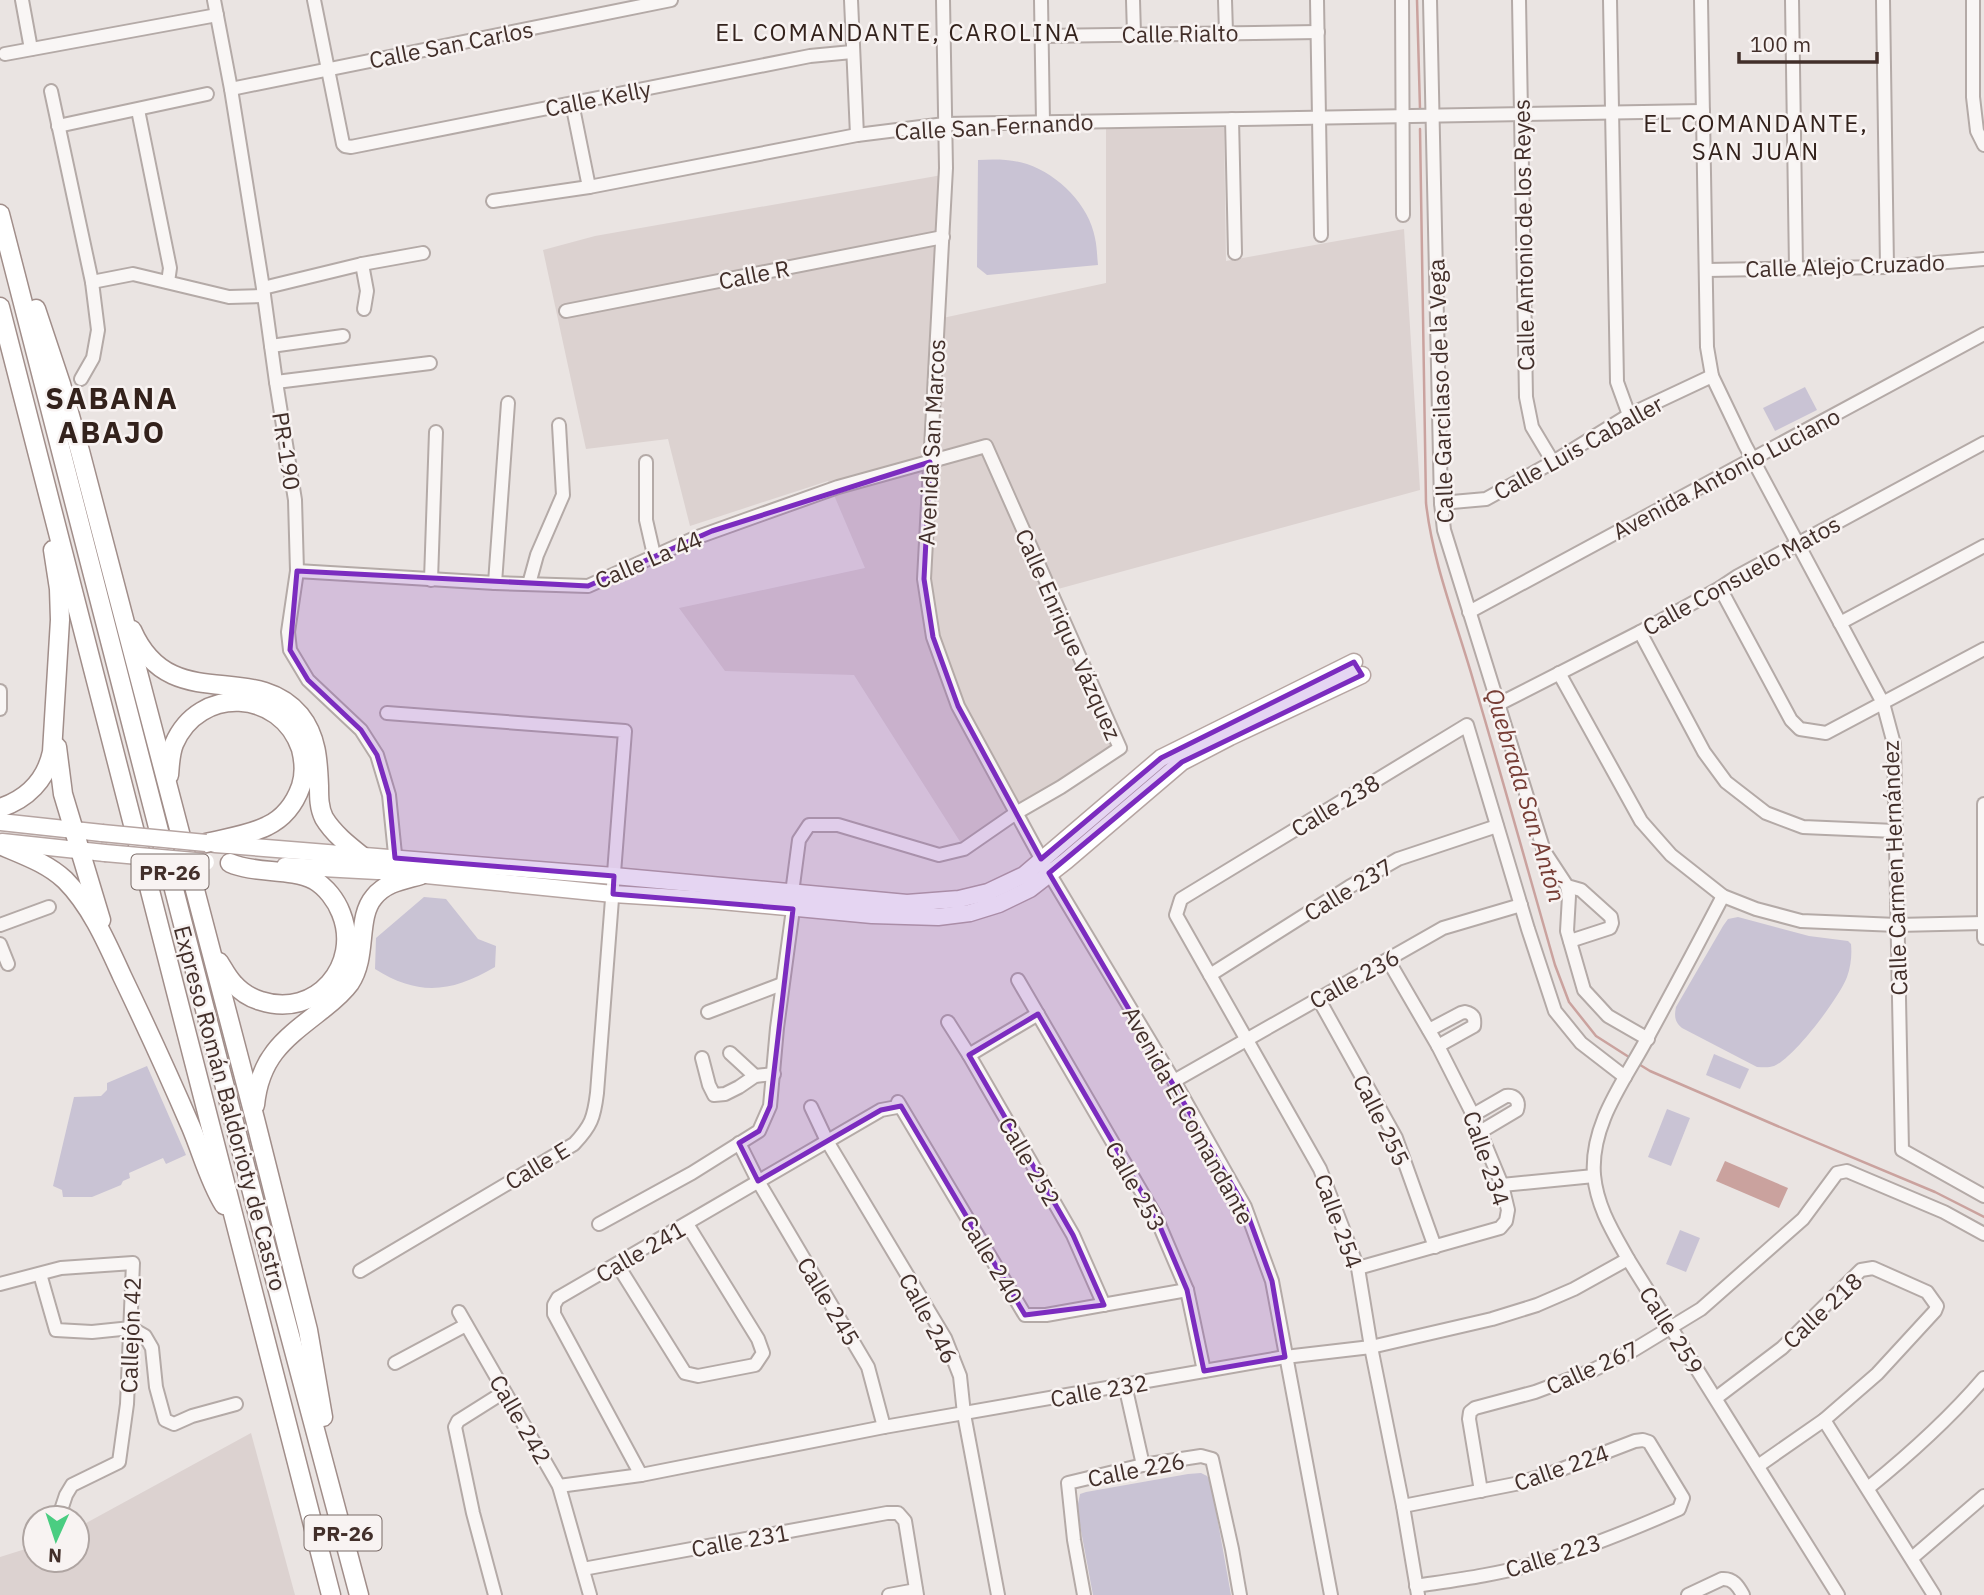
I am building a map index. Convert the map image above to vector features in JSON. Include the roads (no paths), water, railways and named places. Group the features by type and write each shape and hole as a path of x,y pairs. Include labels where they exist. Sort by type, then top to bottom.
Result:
{"highway":[{"name":"Expreso Román Baldorioty de Castro","path":"0,214 359,1595"},
{"path":"16,274 27,285 61,384 255,1119 308,1329 322,1409 327,1470"},
{"name":"Expreso Román Baldorioty de Castro","path":"0,307 331,1595"},
{"path":"0,808 31,792 45,774 52,752 60,620 59,589 53,552 52,508"},
{"path":"117,595 140,645 165,670 188,681 260,689 284,701 300,715 311,735 318,757 320,803 325,818 340,838 362,856"},
{"path":"169,789 173,747 188,722 204,710 242,701 258,705 270,710 293,733 303,755 304,769 298,793 286,812 266,827 206,843"},
{"path":"54,724 63,793 109,947"},
{"path":"0,844 43,863 64,879 88,909 109,947 171,1080 217,1194 238,1230"},
{"path":"205,932 225,973 234,984 253,998 265,1002 288,1005 313,997 332,981 344,958 346,930 343,917 337,904 321,885 312,879 241,868 230,863"},
{"path":"255,1119 259,1080 271,1055 287,1037 337,998 355,974 360,960 367,908 373,898 389,884 421,875"}],"main road":[{"path":"0,822 362,856 421,875 613,899 907,903 959,899 988,892 1045,866 1161,758 1358,668"},
{"path":"0,844 206,862 396,865 614,876 793,900"}],"street":[{"path":"24,0 31,49"},
{"name":"PR-190","path":"214,0 264,292 295,500 297,572 288,632 290,650 308,680 361,730 377,755 389,795 396,865"},
{"path":"314,0 327,69"},
{"name":"Calle San Carlos","path":"231,89 671,0"},
{"path":"851,0 857,135"},
{"name":"Avenida San Marcos","path":"943,0 946,168 924,579 933,636 958,706 1045,866"},
{"path":"1041,0 1043,122"},
{"path":"1133,0 1134,34"},
{"path":"1225,0 1226,32"},
{"path":"1317,0 1321,235"},
{"path":"1402,0 1404,215"},
{"name":"Calle Garcilaso de la Vega","path":"1430,0 1441,503 1444,530 1544,850 1567,886 1581,890 1611,917 1609,928 1570,941"},
{"name":"Calle Antonio de los Reyes","path":"1519,0 1526,397 1532,427 1553,463"},
{"path":"1610,0 1616,382 1629,415"},
{"name":"Calle Carmen Hernández","path":"1701,0 1707,347 1712,376 1753,459 1883,703 1894,744 1902,1150 1984,1196"},
{"path":"1792,0 1796,268"},
{"path":"1883,0 1887,267"},
{"path":"1973,0 1979,97 1977,131 1984,145"},
{"path":"5,54 217,15"},
{"name":"Calle Rialto","path":"1042,36 1318,32"},
{"name":"Calle Kelly","path":"327,69 343,144 351,147 810,56 852,52"},
{"path":"51,92 92,282 98,330 93,358 81,379"},
{"path":"58,126 207,94"},
{"path":"572,103 589,187"},
{"path":"138,110 170,268 169,282"},
{"name":"Calle San Fernando","path":"493,201 589,187 857,135 945,124 1703,111"},
{"path":"1233,119 1235,253"},
{"name":"Calle R","path":"566,311 943,237"},
{"path":"92,282 133,274 229,297 264,292 362,264 423,253"},
{"name":"Calle Alejo Cruzado","path":"1706,270 1887,267 1984,259"},
{"path":"362,264 367,291 364,309"},
{"name":"Avenida Antonio Luciano","path":"1469,612 1984,334"},
{"path":"271,346 343,336"},
{"path":"276,382 430,363"},
{"name":"Calle Luis Caballer","path":"1441,503 1486,499 1553,463 1629,415 1712,376"},
{"path":"495,583 508,403"},
{"path":"530,584 537,555 563,495 559,425"},
{"path":"431,580 436,432"},
{"name":"Calle Consuelo Matos","path":"1497,705 1640,632 1797,543 1984,443"},
{"name":"Calle La 44","path":"297,572 588,586 712,531 838,487 986,446"},
{"name":"Calle Enrique Vázquez","path":"793,900 799,840 809,825 838,825 939,855 964,849 1120,748 986,446"},
{"path":"646,462 646,520 654,555"},
{"path":"1840,622 1984,546"},
{"path":"1720,588 1791,720 1800,729 1826,733 1984,649"},
{"path":"1640,632 1704,751 1726,782 1766,813 1803,827 1895,831"},
{"path":"1559,673 1641,821 1671,855 1723,896 1756,909 1801,921 1897,925 1984,923"},
{"path":"0,691 0,709"},
{"name":"Calle E","path":"360,1271 574,1144 589,1128 596,1105 625,731 387,713"},
{"name":"Calle 238","path":"1196,890 1467,724 1497,826"},
{"path":"1984,804 1984,938"},
{"path":"1497,826 1555,1011 1581,1043 1626,1074"},
{"name":"Calle 237","path":"1210,975 1398,859 1497,826"},
{"name":"Avenida El Comandante","path":"1045,866 1245,1207 1272,1281 1331,1595"},
{"path":"1567,886 1567,932 1584,990 1608,1016 1644,1044"},
{"name":"Calle 254","path":"1196,890 1181,899 1176,915 1321,1169 1358,1268 1417,1591"},
{"name":"Calle 259","path":"1723,896 1602,1122 1595,1150 1594,1176 1603,1215 1628,1259 1838,1595"},
{"path":"599,1224 692,1173 759,1131 770,1106 793,900"},
{"name":"Calle 236","path":"1174,1082 1443,928 1521,905"},
{"path":"0,925 48,907"},
{"path":"0,944 8,964"},
{"name":"Calle 234","path":"1358,1268 1500,1228 1506,1221 1508,1210 1502,1185 1473,1115 1438,1046 1388,960"},
{"path":"969,1055 1038,1014 1018,980"},
{"path":"708,1012 782,984"},
{"name":"Calle 255","path":"1318,998 1396,1138 1435,1247"},
{"path":"1429,1030 1465,1012 1473,1016 1474,1026 1438,1046"},
{"name":"Calle 253","path":"1038,1014 1155,1215 1187,1290 1204,1371"},
{"name":"Calle 252","path":"948,1022 1073,1234 1104,1305"},
{"path":"730,1053 754,1076"},
{"path":"702,1058 714,1095 725,1094 754,1076 774,1073"},
{"path":"1473,1115 1506,1096 1517,1099 1517,1110 1480,1132"},
{"name":"Calle 240","path":"897,1107 898,1102 1025,1315 1046,1315 1187,1290"},
{"name":"Calle 246","path":"811,1107 827,1141 945,1338 960,1376 964,1414 998,1595"},
{"name":"Calle 241","path":"641,1475 554,1314 554,1305 558,1298 881,1110 897,1107"},
{"name":"Calle 245","path":"739,1143 758,1181 868,1367 884,1427"},
{"name":"Calle 267","path":"1481,1491 1468,1419 1470,1412 1475,1408 1535,1392 1591,1371 1632,1351 1700,1310 1803,1219 1837,1173 1847,1171 1856,1174 1944,1212 1984,1234"},
{"path":"1502,1185 1594,1176"},
{"path":"617,1264 685,1373 698,1376 755,1365 764,1353 756,1336 687,1224"},
{"name":"Calle 232","path":"559,1486 641,1475 884,1427 1285,1357 1371,1347 1492,1319 1537,1305 1574,1289 1628,1259"},
{"name":"Callejón 42","path":"0,1283 61,1268 133,1263 127,1405 119,1462 72,1485 63,1504"},
{"name":"Calle 218","path":"1716,1398 1782,1348 1861,1270 1873,1268 1927,1292 1937,1306 1935,1311 1877,1374 1824,1420"},
{"path":"40,1274 56,1330 92,1332 131,1328 145,1336 152,1348 156,1387 166,1420 174,1424 236,1404"},
{"name":"Calle 242","path":"459,1312 559,1486 590,1595"},
{"path":"395,1363 466,1325"},
{"path":"1868,1488 1948,1418 1984,1378"},
{"path":"1125,1385 1143,1465"},
{"path":"495,1595 473,1513 455,1427 458,1421 504,1392"},
{"path":"1758,1466 1824,1420 1934,1595"},
{"name":"Calle 224","path":"1403,1506 1549,1474 1643,1440 1649,1442 1683,1498 1681,1503"},
{"name":"Calle 226","path":"1084,1595 1074,1540 1068,1483 1143,1465 1201,1456 1212,1459 1240,1595"},
{"path":"1912,1558 1984,1496"},
{"name":"Calle 223","path":"1417,1591 1531,1565 1583,1549 1679,1509 1681,1503"},
{"name":"Calle 231","path":"583,1569 898,1513 905,1521 916,1593"},
{"path":"1688,1595 1721,1579 1727,1579 1737,1585 1743,1595"},
{"path":"889,1595 916,1593"}],"waterway":[{"name":"Quebrada San Antón","path":"1417,0 1420,109"},
{"name":"Quebrada San Antón","path":"1420,129 1426,503 1434,549 1555,965 1569,1002 1596,1036 1632,1059"},
{"name":"Quebrada San Antón","path":"1637,1063 1650,1071 1935,1192 1984,1217"}],"district":[{"name":"EL COMANDANTE, CAROLINA","path":"898,32"},
{"name":"EL COMANDANTE, SAN JUAN","path":"1756,137"},
{"name":"SABANA ABAJO","path":"112,414"}]}
